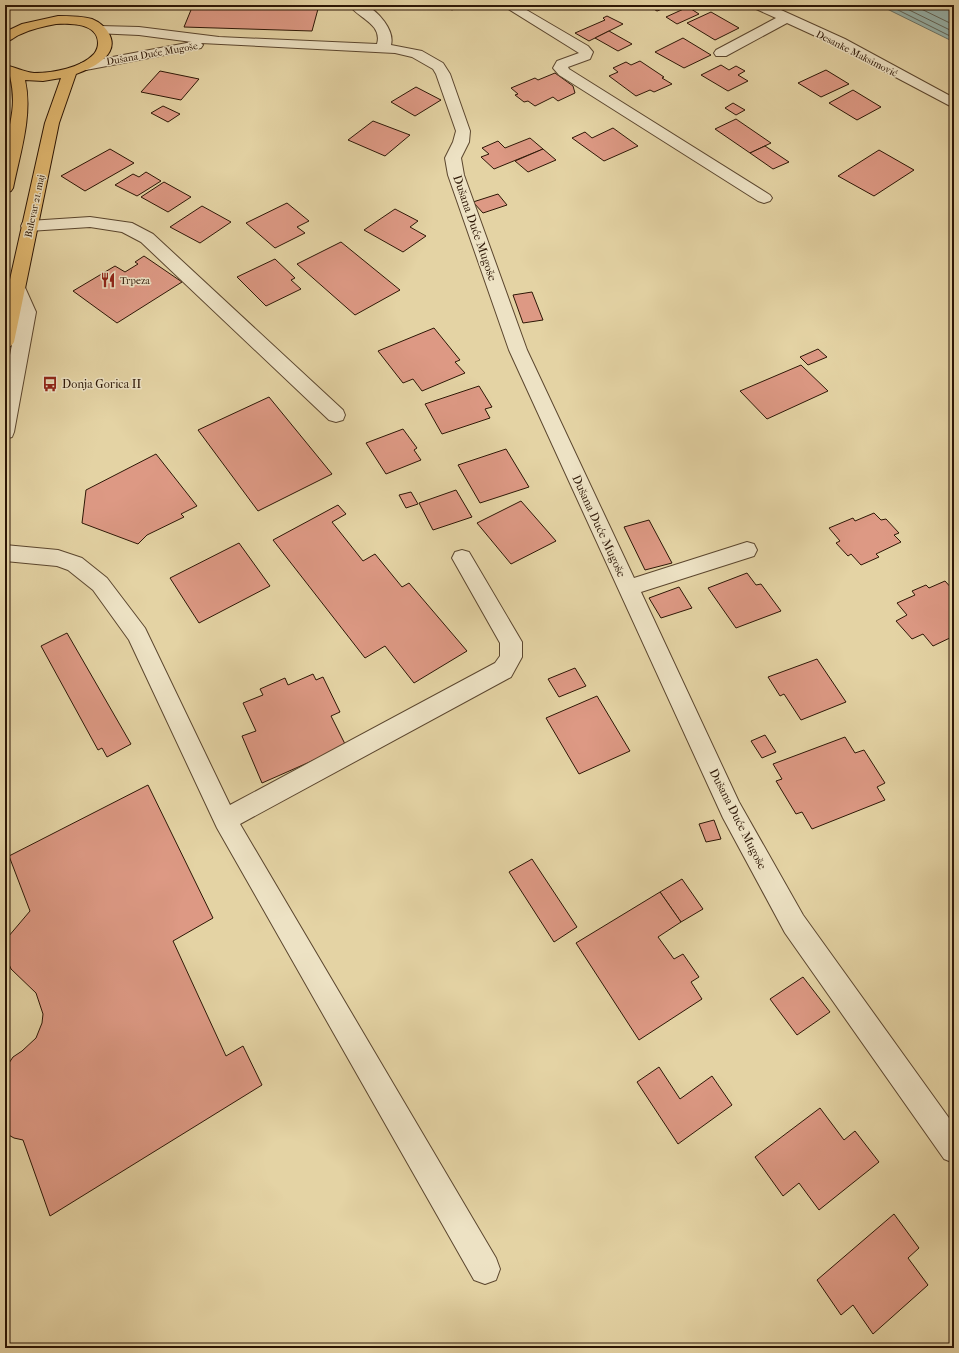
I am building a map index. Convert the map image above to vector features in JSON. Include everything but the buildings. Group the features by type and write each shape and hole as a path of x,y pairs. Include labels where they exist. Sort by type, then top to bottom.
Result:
{"main road":[{"path":"21,28 33,12"},
{"path":"5,38 21,28 37,22 72,20 86,17 100,30 105,39 104,48 98,57 86,66 70,72 40,77 8,70"},
{"path":"5,188 21,110 21,92 8,70"},
{"name":"Bulevar 21. maj","path":"5,342 52,123 70,72"}],"street":[{"path":"356,5 384,31 386,38 383,48"},
{"path":"509,5 583,48 586,52 585,56 562,64 560,68 564,72 764,198"},
{"name":"Desanke Maksimović","path":"759,5 840,42 954,104"},
{"path":"721,53 785,18"},
{"name":"Dušana Duće Mugoše","path":"100,30 139,31 219,41 383,48 417,54 438,66 443,74 463,131 461,142 453,158 456,175 518,350 731,810 794,924 954,1149"},
{"name":"Dušana Duće Mugoše","path":"86,66 219,41"},
{"path":"29,226 90,222 126,227 147,238 336,415"},
{"path":"5,432 27,312 17,287"},
{"path":"628,588 747,550"},
{"path":"5,553 58,558 75,564 100,584 137,634 225,820 485,1269"},
{"path":"225,820 503,670 511,657 511,642 462,558"}],"water":[{"path":"879,5 954,5 954,42"}],"place":[{"name":"Trpeza","path":"108,280"},
{"name":"Donja Gorica II","path":"50,384"}]}
